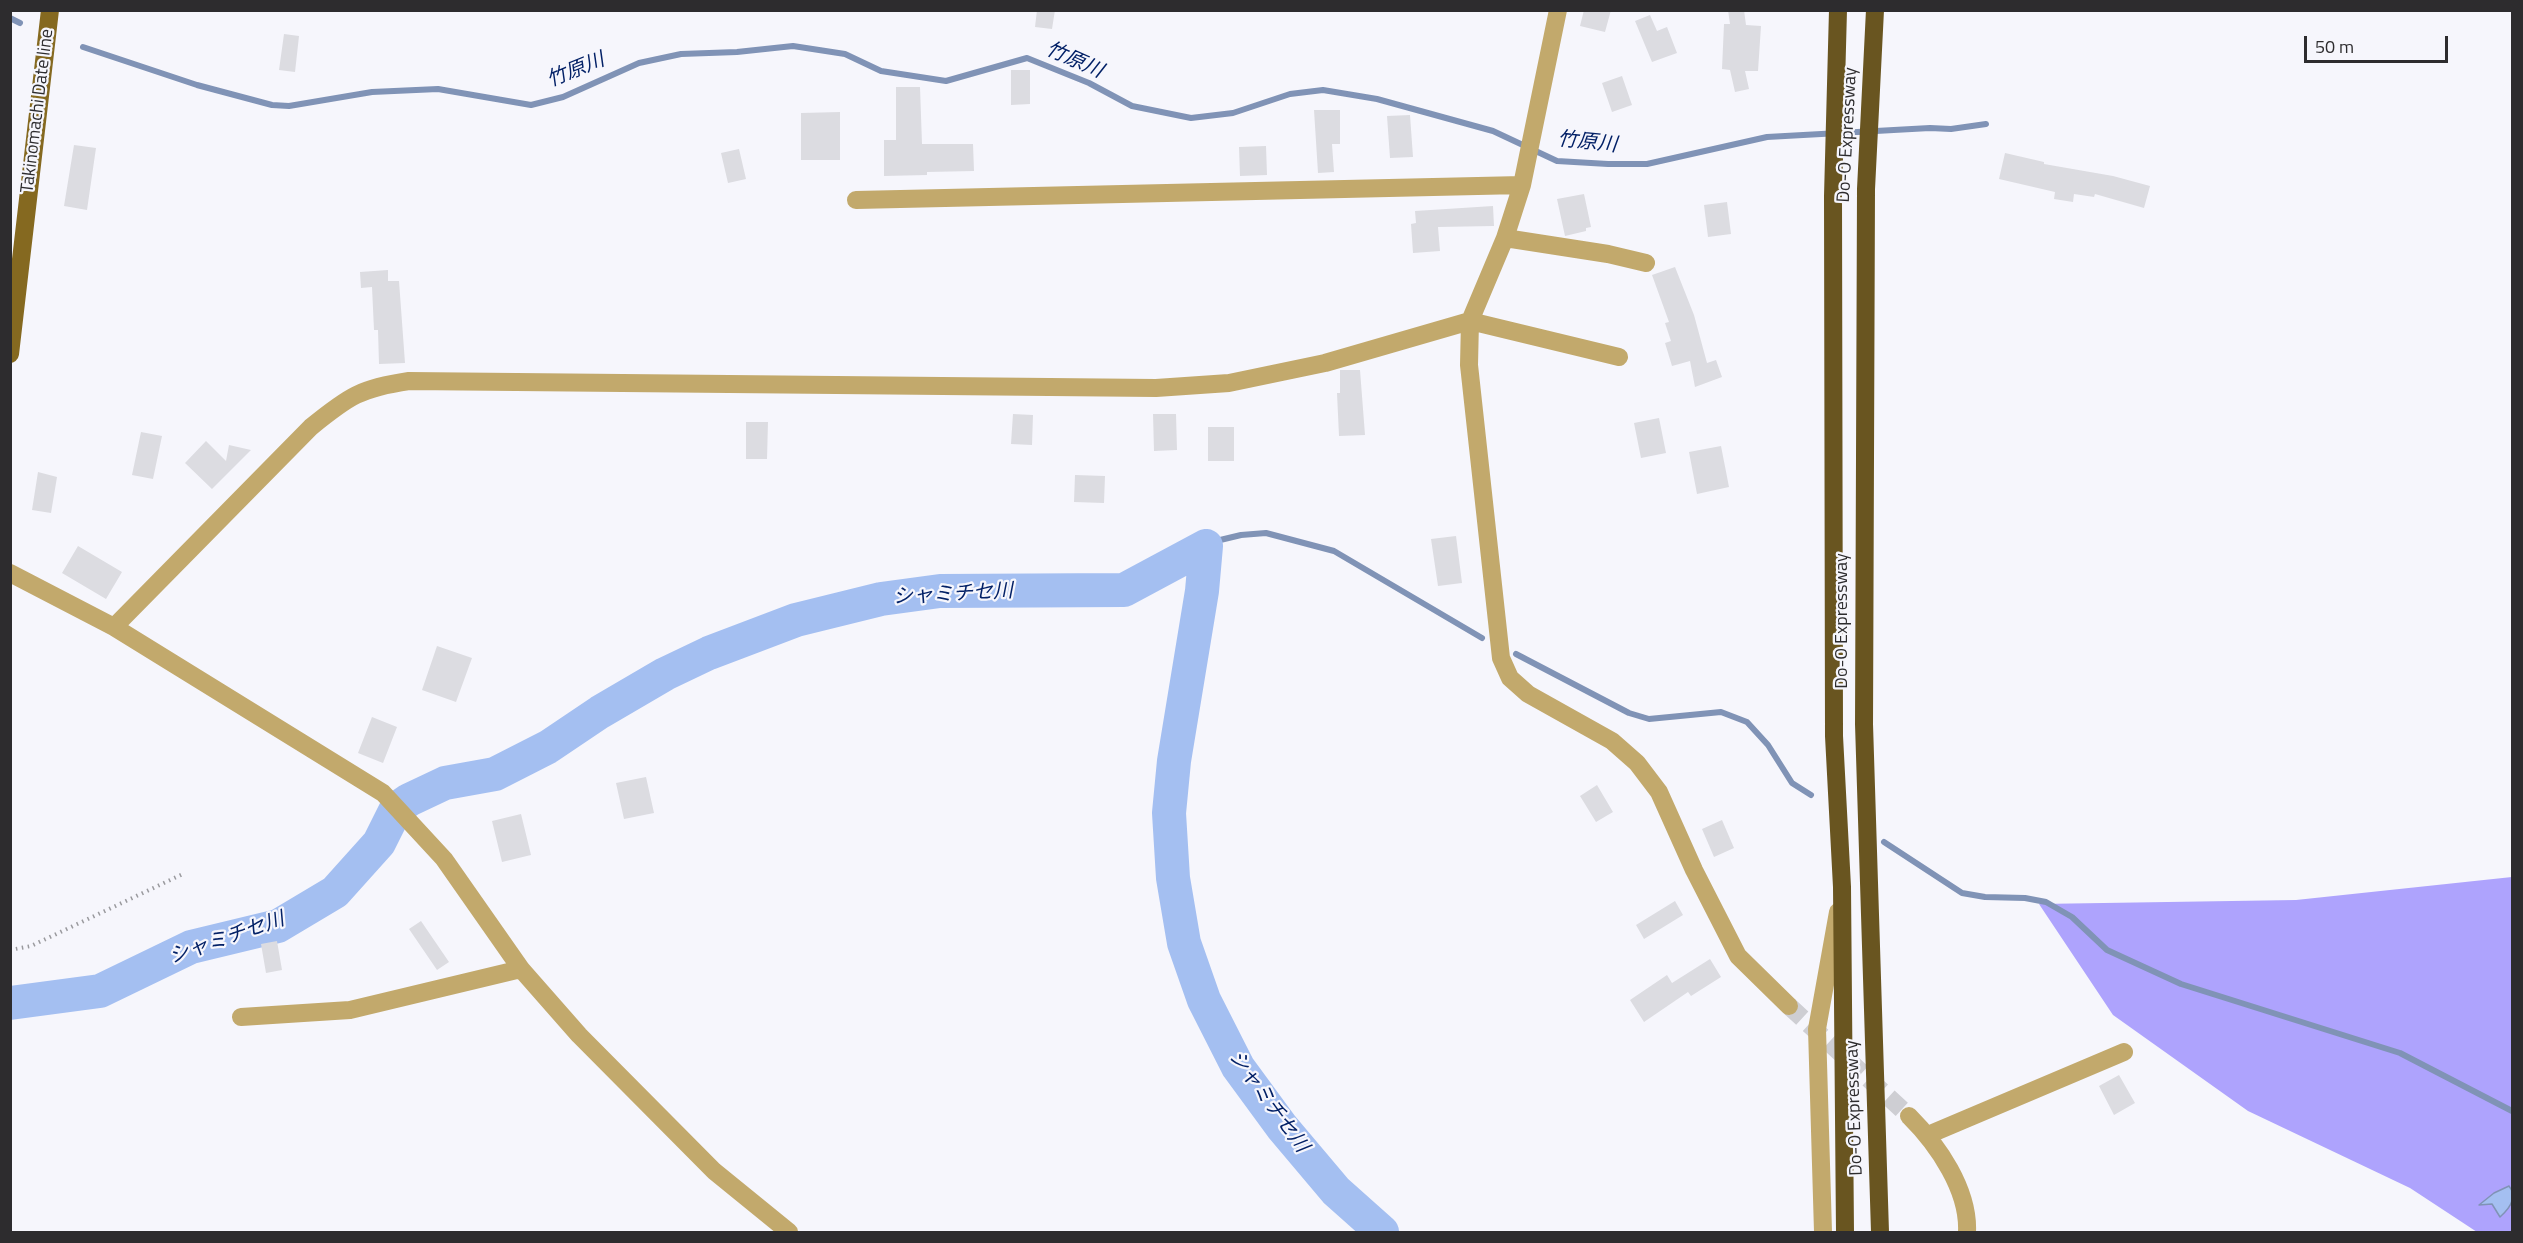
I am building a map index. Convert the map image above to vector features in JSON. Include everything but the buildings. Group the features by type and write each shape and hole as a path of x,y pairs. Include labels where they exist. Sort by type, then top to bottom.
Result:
{"highway":[{"name":"Do-O Expressway","path":"1838,10 1833,196 1834,736 1842,887 1845,1233"},
{"name":"Do-O Expressway","path":"1875,10 1866,189 1864,724 1880,1233"}],"main road":[{"name":"Takinomachi Date line","path":"10,354 50,10"}],"street":[{"path":"1558,10 1522,185 1505,238 1470,321 1469,365 1501,658 1510,678 1528,694 1612,741 1637,763 1659,792 1694,870 1738,956 1789,1006"},
{"path":"856,200 1522,185"},
{"path":"1505,238 1608,254 1646,263"},
{"path":"114,627 312,427 344,400 373,386 409,381 1156,388 1229,383 1325,363 1470,321 1618,357"},
{"path":"10,573 114,627 383,794 444,859 521,969 579,1035 705,1163 789,1233"},
{"path":"1823,1233 1817,1029 1842,887"},
{"path":"241,1017 350,1010 521,969"},
{"path":"1928,1135 2124,1052"},
{"path":"1909,1116 1928,1135 1954,1176 1968,1223 1967,1233"}],"path":[{"path":"10,950 31,946 185,873"}],"shaded area":[{"path":"2512,877 2512,1232 2477,1232 2410,1188 2248,1111 2113,1015 2039,904 2296,900"}],"water":[{"path":"2509,1186 2513,1194 2512,1199 2509,1207 2500,1217 2492,1204 2479,1205 2494,1193"}],"waterway":[{"name":"竹原川","path":"10,18 20,23"},
{"name":"竹原川","path":"83,47 197,85 272,105 289,106 372,92 438,89 531,105 563,97 639,63 681,54 737,52 793,46 845,54 881,71 946,81 1027,58 1089,83 1132,106 1191,118 1233,113 1290,94 1323,90 1377,99 1493,131 1557,161 1608,164 1647,164 1767,137 1930,128 1951,129 1986,124"},
{"path":"1206,546 1241,535 1266,533 1334,551 1482,638"},
{"name":"シャミチセ川","path":"1206,546 1202,591 1174,761 1169,813 1173,878 1184,943 1204,1000 1238,1067 1282,1127 1336,1191 1382,1232"},
{"name":"シャミチセ川","path":"10,1003 100,991 191,947 278,926 335,892 379,843 396,809 409,800 445,783 495,774 548,747 600,712 665,674 709,653 796,620 881,599 940,591 1124,590 1206,546"},
{"path":"1516,654 1629,713 1649,719 1721,712 1747,722 1768,745 1792,783 1811,795"},
{"path":"1884,842 1962,893 2046,902 2072,917 2107,950 2181,984 2400,1053 2512,1111"}],"tunnel":[{"path":"1789,1006 1909,1116"}]}
